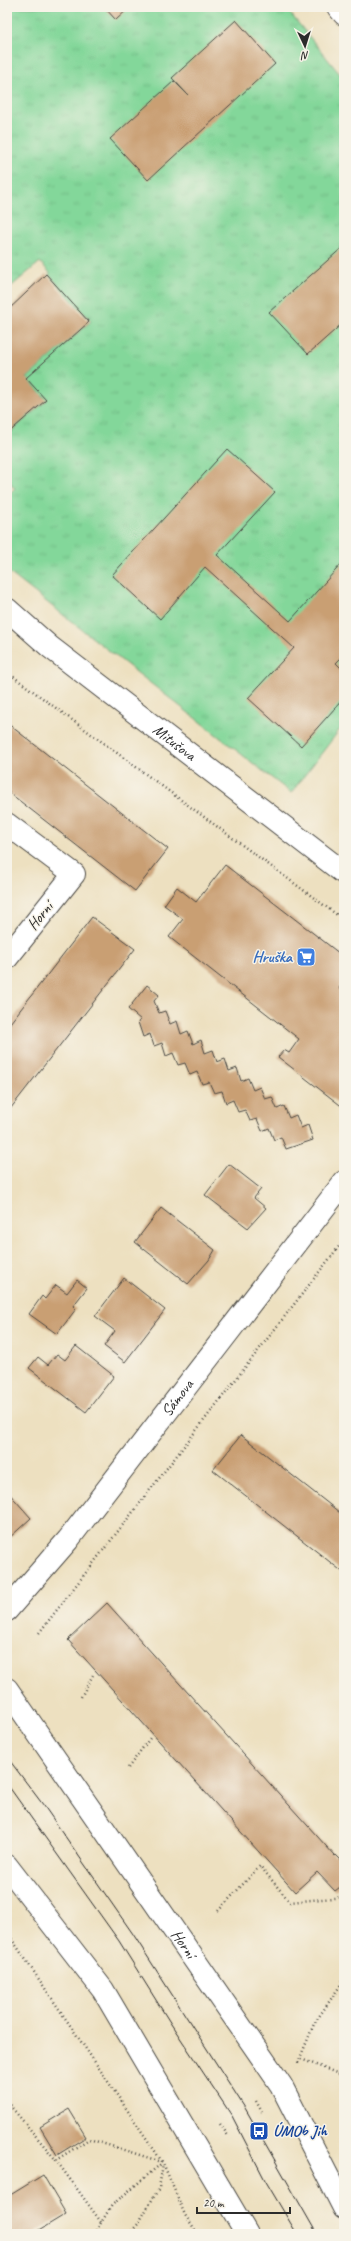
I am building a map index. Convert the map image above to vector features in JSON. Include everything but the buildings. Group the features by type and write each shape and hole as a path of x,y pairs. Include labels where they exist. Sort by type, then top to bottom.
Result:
{"street":[{"path":"338,7 344,14"},
{"name":"Mitušova","path":"7,609 50,647 344,873"},
{"name":"Horní","path":"7,824 74,874 7,958"},
{"name":"Sámova","path":"7,1610 68,1540 344,1182"},
{"name":"Horní","path":"7,1689 281,2085 344,2208"},
{"path":"7,1866 103,1990 247,2234"},
{"path":"314,2150 344,2173"}],"path":[{"path":"7,672 344,920"},
{"path":"39,1633 344,1240"},
{"path":"81,1697 93,1675"},
{"path":"128,1768 150,1738"},
{"path":"218,1911 260,1866 290,1902 344,1897"},
{"path":"7,1932 163,2163 185,2215 198,2234"},
{"path":"344,1980 314,2024 302,2059 344,2076"},
{"path":"256,2101 263,2114"},
{"path":"7,2102 56,2160 101,2222"},
{"path":"220,2124 229,2137"},
{"path":"56,2160 89,2139 163,2163"},
{"path":"94,2234 112,2205 163,2163"},
{"path":"129,2234 138,2224 159,2188 163,2163"}],"green space":[{"path":"7,7 285,7 344,79 344,724 291,793 7,571 7,496 15,488 7,479 7,435 47,400 27,378 91,321 49,275 50,273 40,262 7,290"}],"tram line":[{"path":"7,1757 44,1806 133,1934 245,2108 317,2234"},
{"path":"7,1784 119,1941 171,2024 232,2116 265,2180 297,2234"}],"place":[{"name":"Hruška","path":"306,957"},
{"name":"ÚMOb Jih","path":"259,2131"}]}
